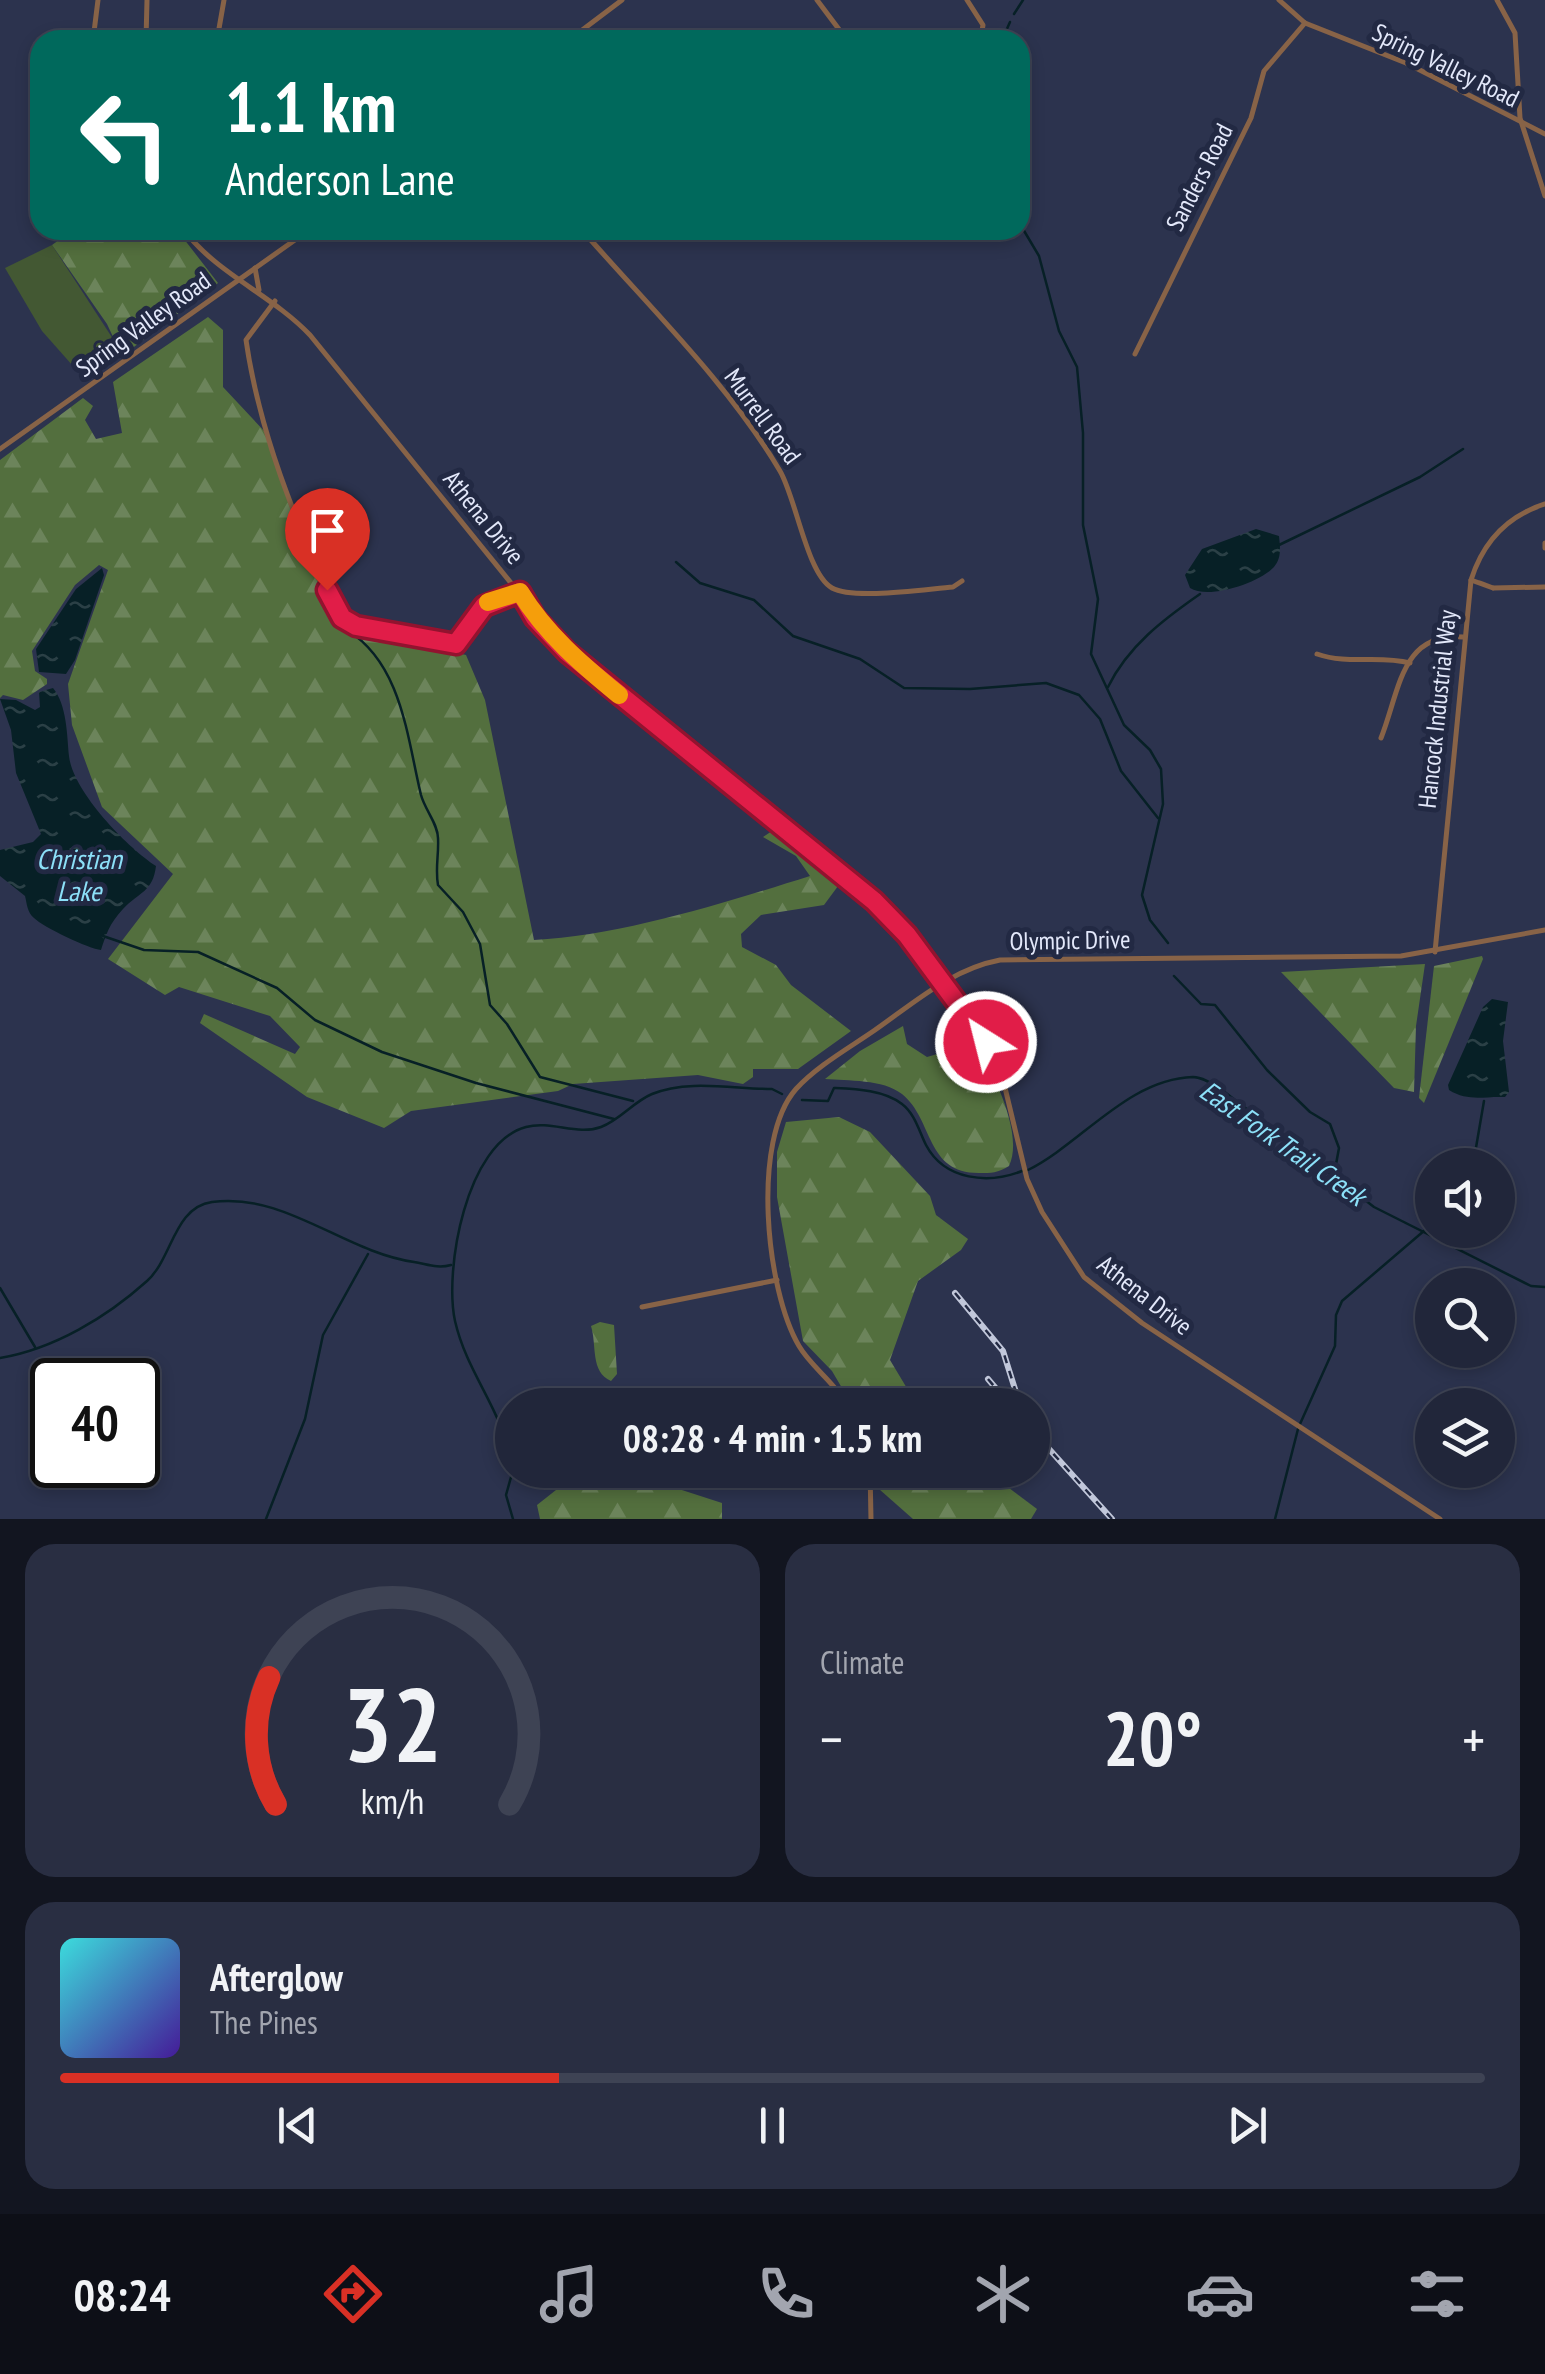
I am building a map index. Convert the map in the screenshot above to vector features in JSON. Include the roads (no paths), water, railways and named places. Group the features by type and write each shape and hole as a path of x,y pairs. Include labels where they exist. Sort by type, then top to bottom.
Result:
{"street":[{"path":"94,30 98,0"},
{"path":"146,30 147,0"},
{"path":"219,30 224,0"},
{"path":"582,30 622,0"},
{"path":"817,0 840,30"},
{"path":"968,0 982,30"},
{"name":"Spring Valley Road","path":"1279,0 1305,23 1406,63 1545,134"},
{"path":"1497,0 1516,33 1522,124 1545,196"},
{"name":"Sanders Road","path":"1134,354 1251,118 1264,72 1305,23"},
{"path":"1506,117 1520,108"},
{"name":"Athena Drive","path":"195,240 227,270 275,301 335,364 520,592 535,618 567,652 874,901 907,935 1000,1066 1027,1179 1042,1212 1084,1276 1142,1323 1440,1519"},
{"name":"Spring Valley Road","path":"0,448 295,240"},
{"name":"Murrell Road","path":"591,240 744,417 791,490 798,520 825,582 844,593 954,588 962,582"},
{"path":"255,268 260,292"},
{"path":"224,290 227,270"},
{"path":"275,301 246,340 249,362 278,473 342,618 356,626 456,644 484,606 520,592"},
{"name":"Hancock Industrial Way","path":"1435,952 1471,580 1480,556 1499,530 1545,504"},
{"path":"1471,580 1493,588 1545,587"},
{"path":"1382,738 1417,647 1432,637 1463,637"},
{"path":"1317,654 1338,662 1390,658 1410,662"},
{"name":"Olympic Drive","path":"837,1388 799,1348 777,1280 769,1166 772,1135 796,1089 942,982 969,967 1000,960 1435,952 1545,930"},
{"path":"642,1307 777,1280"},
{"path":"871,1488 872,1519"}],"water":[{"path":"1256,529 1279,536 1279,556 1274,567 1257,579 1221,591 1190,588 1185,575 1202,549"},
{"path":"102,568 104,575 75,660 66,674 39,672 36,649 76,589"},
{"name":"Christian Lake","path":"53,688 64,711 69,756 80,786 117,833 156,866 148,887 114,920 101,950 39,922 30,913 25,896 0,876 0,850 33,842 41,834 16,773 11,730 0,699 16,700 35,710 40,707 39,692"},
{"path":"1492,999 1508,1002 1503,1041 1509,1092 1505,1097 1456,1094 1448,1085 1483,1007"}],"waterway":[{"path":"1014,14 1023,0"},
{"path":"1006,30 1010,22"},
{"path":"1030,240 1039,256 1059,331 1077,367 1083,433 1083,525 1098,599 1091,654 1124,725 1150,750 1161,769 1163,804 1142,895 1150,920 1168,943"},
{"path":"1279,545 1420,477 1463,449"},
{"path":"676,562 700,583 754,600 793,636 860,659 904,688 970,689 1046,683 1079,695 1100,719 1121,771 1158,818"},
{"path":"1108,687 1136,646 1200,594"},
{"path":"347,630 365,644 391,682 406,726 421,795 437,833 438,885 463,912 480,944 490,1005 507,1024 540,1077 633,1101"},
{"path":"103,936 144,950 198,952 277,988 315,1020 382,1052 476,1083 614,1119"},
{"path":"1174,976 1201,1004 1215,1005 1267,1070 1310,1112 1330,1124 1339,1148 1334,1175"},
{"name":"East Fork Trail Creek","path":"1028,1170 1126,1100 1169,1080 1197,1077 1222,1090 1374,1207 1531,1286 1545,1287"},
{"path":"495,1413 468,1359 455,1321 453,1271 464,1211 474,1182 505,1138 535,1125 583,1130 601,1127 645,1097 666,1089 711,1086 772,1089 782,1094"},
{"name":"East Fork Trail Creek","path":"802,1100 828,1101 834,1088 887,1096 910,1113 926,1145 944,1166 982,1178 1022,1171"},
{"path":"1476,1148 1484,1101"},
{"name":"East Fork Trail Creek","path":"0,1358 60,1339 115,1307 155,1271 189,1213 212,1202 239,1201 265,1206 388,1256 432,1266 451,1265"},
{"path":"1300,1424 1335,1346 1336,1315 1342,1301 1415,1239"},
{"path":"266,1519 305,1419 323,1335 368,1254"},
{"path":"0,1288 35,1347"},
{"path":"1275,1519 1298,1429"},
{"path":"508,1488 506,1495 513,1519"}],"railway":[{"path":"955,1293 1003,1351 1015,1388"},
{"path":"988,1379 996,1388"},
{"path":"1050,1450 1112,1519"}]}
